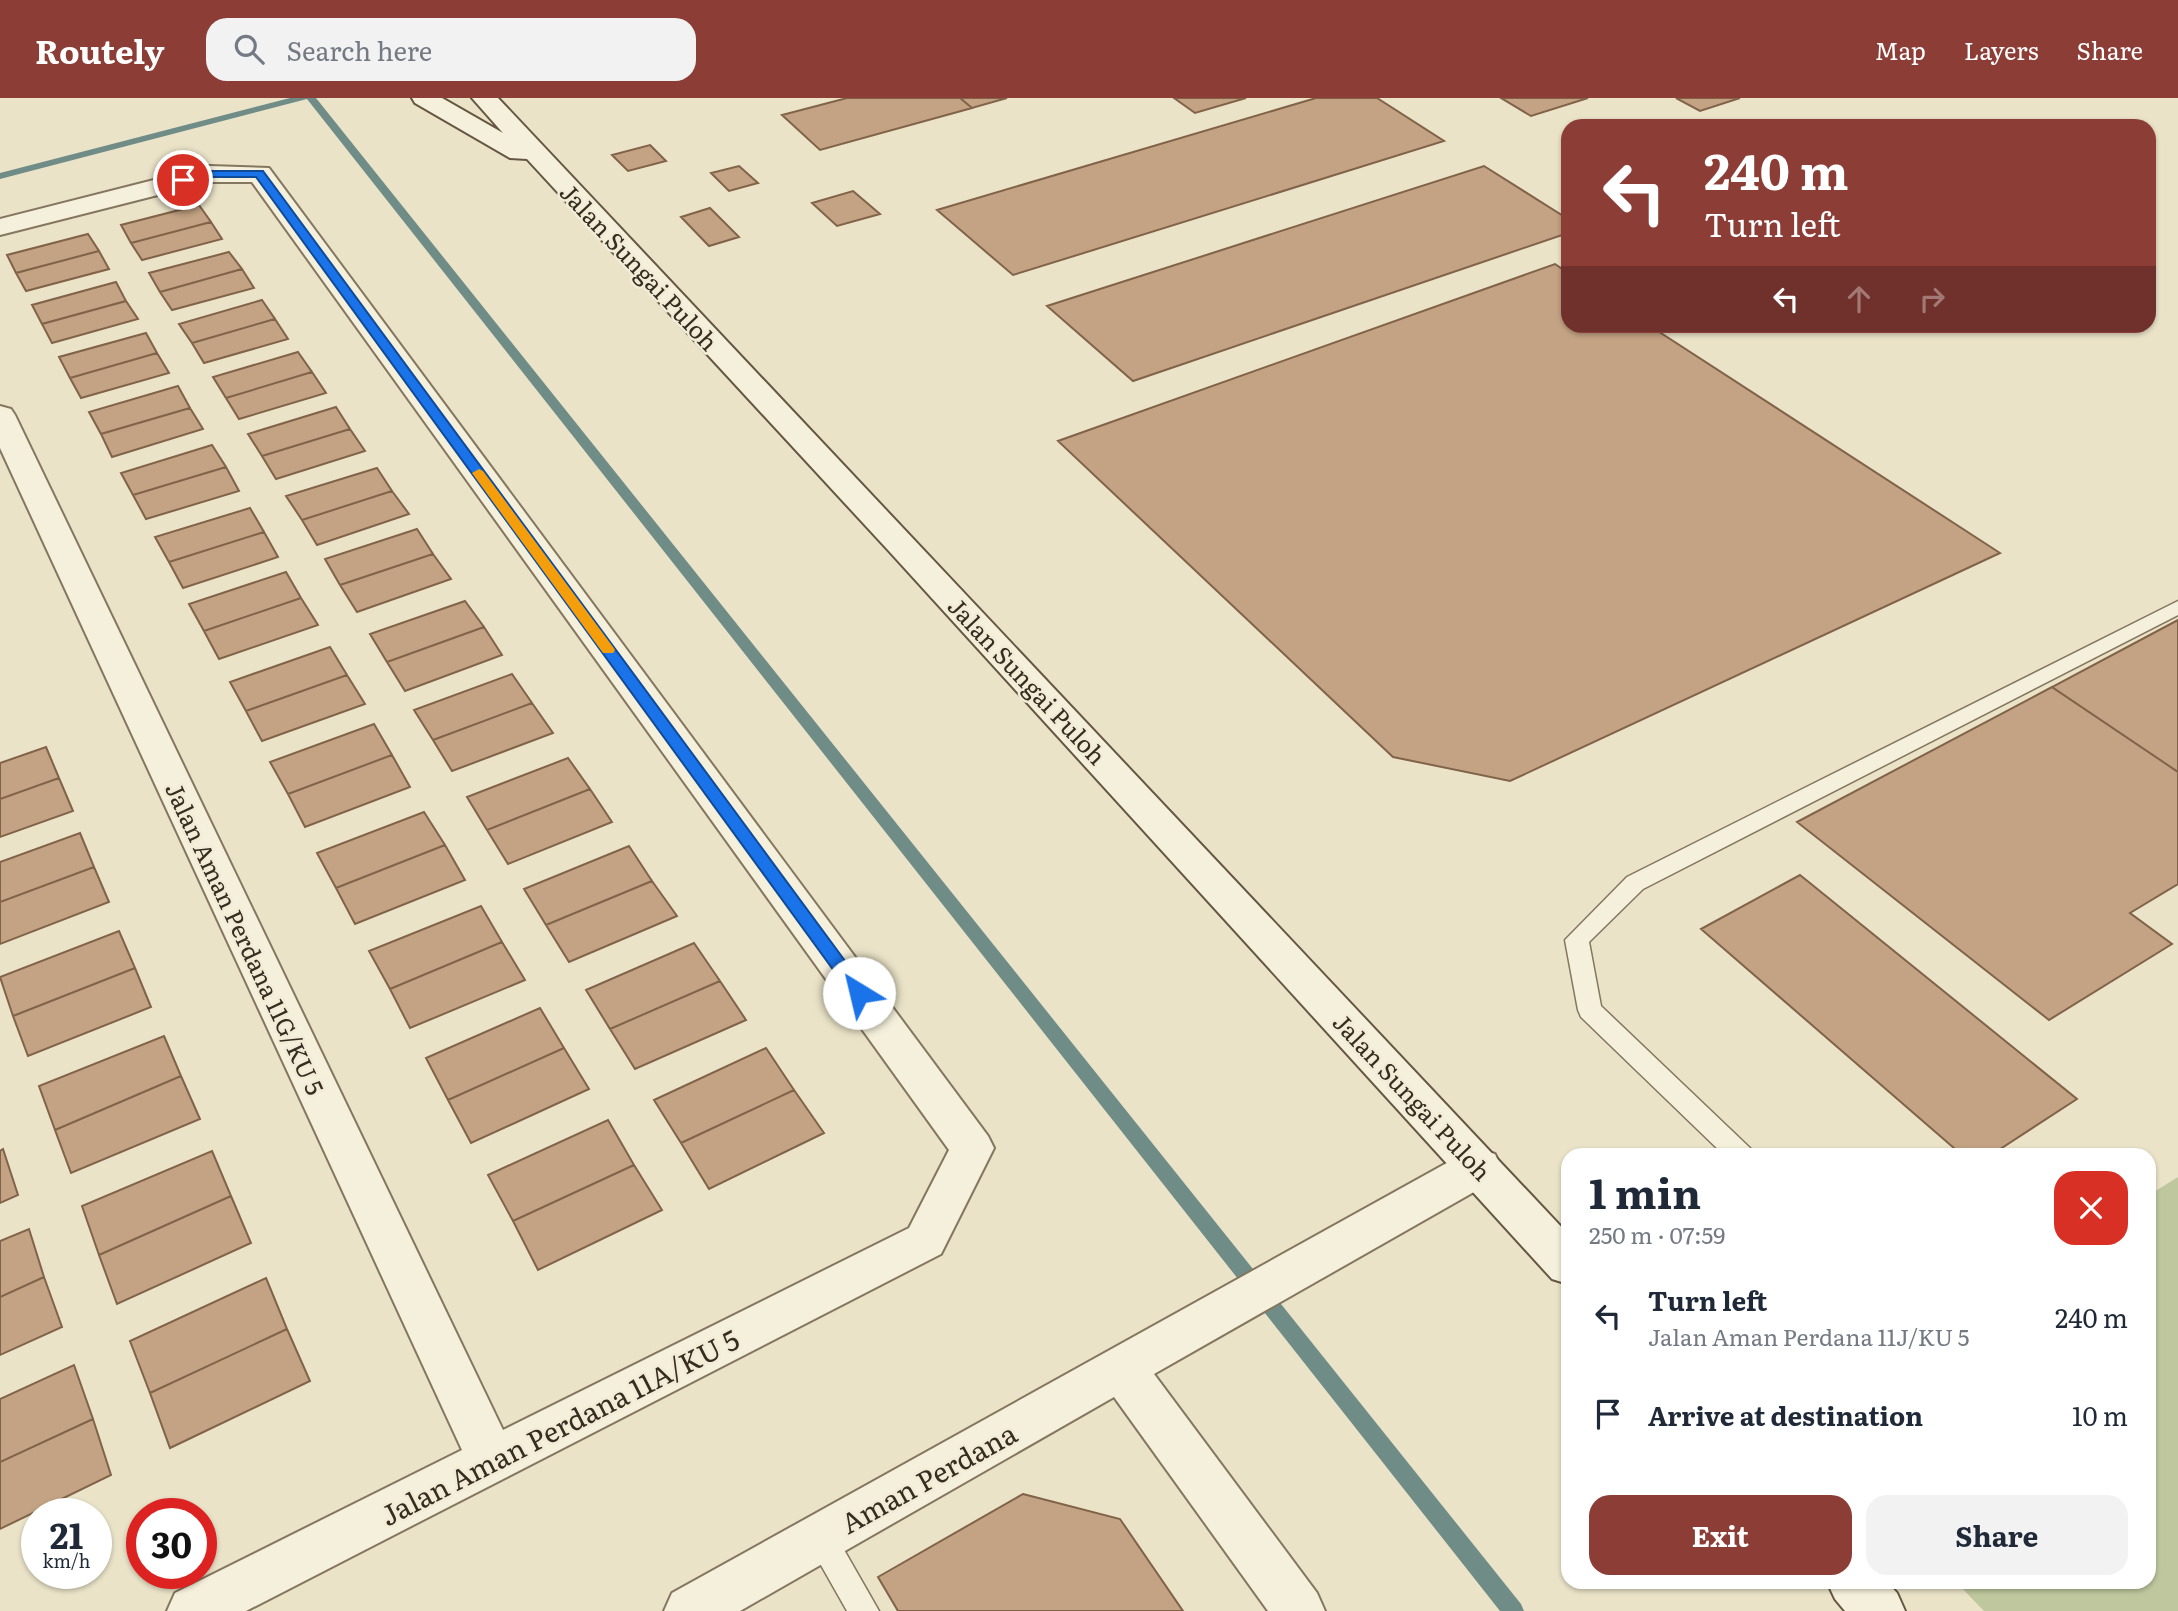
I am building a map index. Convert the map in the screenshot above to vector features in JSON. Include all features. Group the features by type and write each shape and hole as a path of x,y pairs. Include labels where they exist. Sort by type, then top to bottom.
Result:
{"street":[{"path":"424,98 554,173"},
{"name":"Jalan Sungai Puloh","path":"484,98 1561,1257"},
{"name":"Jalan Aman Perdana 11A/KU 5","path":"0,227 209,174 260,174 972,1148 925,1241 193,1611"},
{"name":"Jalan Aman Perdana 11G/KU 5","path":"0,415 492,1460"},
{"name":"Aman Perdana","path":"690,1611 1479,1167"},
{"path":"1121,1368 1299,1611"},
{"path":"1859,1589 1879,1611"}],"lane":[{"path":"1734,1148 1590,1010 1577,940 1635,883 2178,607"},
{"path":"820,1537 864,1611"}],"green space":[{"path":"2178,1177 2178,1611 1984,1611 1963,1589 2156,1589 2156,1191"}],"building":[{"path":"847,98 960,98 972,108 820,150 782,115"},
{"path":"960,98 1007,98 972,108"},
{"path":"1174,98 1246,98 1195,113"},
{"path":"1316,98 1377,98 1444,141 1013,275 937,210"},
{"path":"1501,98 1588,98 1531,116"},
{"path":"1676,98 1740,98 1700,111"},
{"path":"650,145 666,161 628,171 612,155"},
{"path":"739,166 758,183 729,191 711,173"},
{"path":"1484,166 1561,215 1561,235 1133,381 1047,306"},
{"path":"853,191 880,214 837,226 812,203"},
{"path":"199,205 211,222 131,243 121,225"},
{"path":"710,208 739,237 709,246 681,217"},
{"path":"211,222 222,239 142,260 131,243"},
{"path":"88,234 99,251 16,273 7,255"},
{"path":"99,251 109,269 26,291 16,273"},
{"path":"229,252 242,269 160,292 149,273"},
{"path":"1555,264 1561,268 1561,333 1661,333 2000,553 1510,781 1393,757 1058,441"},
{"path":"242,269 254,288 172,310 160,292"},
{"path":"116,282 126,301 42,324 32,305"},
{"path":"262,300 275,319 192,343 179,324"},
{"path":"126,301 138,319 52,343 42,324"},
{"path":"275,319 288,339 204,363 192,343"},
{"path":"146,333 157,353 70,378 59,357"},
{"path":"298,352 312,372 226,398 213,377"},
{"path":"157,353 169,373 81,398 70,378"},
{"path":"312,372 326,393 239,419 226,398"},
{"path":"178,386 190,408 101,434 89,412"},
{"path":"336,407 350,429 262,456 248,434"},
{"path":"190,408 203,429 112,457 101,434"},
{"path":"350,429 365,451 276,479 262,456"},
{"path":"212,445 226,467 133,495 121,473"},
{"path":"226,467 239,491 146,519 133,495"},
{"path":"377,468 392,491 302,520 286,496"},
{"path":"392,491 409,514 317,545 302,520"},
{"path":"250,508 264,532 169,562 155,537"},
{"path":"417,529 433,554 340,585 325,559"},
{"path":"264,532 278,557 183,588 169,562"},
{"path":"433,554 451,579 357,612 340,585"},
{"path":"286,572 301,598 204,631 189,604"},
{"path":"301,598 318,625 219,659 204,631"},
{"path":"465,601 484,627 387,662 370,634"},
{"path":"2178,620 2178,772 2052,687"},
{"path":"484,627 502,655 405,691 387,662"},
{"path":"330,647 347,675 246,711 230,682"},
{"path":"512,674 532,703 433,740 414,710"},
{"path":"347,675 365,704 262,741 246,711"},
{"path":"2052,687 2178,772 2178,884 2130,913 2172,944 2049,1020 1797,822"},
{"path":"532,703 553,733 452,771 433,740"},
{"path":"374,724 392,755 288,794 270,762"},
{"path":"46,747 59,778 0,799 0,763"},
{"path":"392,755 410,787 305,827 288,794"},
{"path":"568,758 590,789 487,830 467,797"},
{"path":"59,778 73,811 0,837 0,799"},
{"path":"590,789 612,822 508,864 487,830"},
{"path":"424,812 445,845 336,888 317,853"},
{"path":"80,833 94,867 0,902 0,862"},
{"path":"445,845 465,880 355,924 336,888"},
{"path":"629,846 652,881 546,925 524,889"},
{"path":"94,867 109,902 0,944 0,902"},
{"path":"1800,875 2077,1099 2002,1148 1954,1148 1701,929"},
{"path":"652,881 677,916 569,962 546,925"},
{"path":"481,906 502,942 390,989 369,951"},
{"path":"119,931 135,968 13,1016 0,977"},
{"path":"502,942 525,980 410,1028 390,989"},
{"path":"694,943 720,981 610,1029 586,990"},
{"path":"135,968 151,1007 28,1056 13,1016"},
{"path":"720,981 746,1020 635,1069 610,1029"},
{"path":"540,1008 564,1048 448,1100 426,1058"},
{"path":"164,1036 181,1076 55,1130 39,1086"},
{"path":"564,1048 589,1089 471,1143 448,1100"},
{"path":"766,1048 794,1090 681,1143 654,1100"},
{"path":"181,1076 200,1119 71,1173 55,1130"},
{"path":"794,1090 824,1133 709,1189 681,1143"},
{"path":"608,1120 634,1165 513,1221 488,1175"},
{"path":"3,1149 18,1195 0,1203 0,1151"},
{"path":"212,1151 231,1196 99,1255 82,1206"},
{"path":"634,1165 662,1210 538,1270 513,1221"},
{"path":"231,1196 251,1243 117,1304 99,1255"},
{"path":"29,1229 44,1277 0,1297 0,1241"},
{"path":"44,1277 62,1327 0,1355 0,1297"},
{"path":"266,1278 287,1329 150,1393 130,1341"},
{"path":"287,1329 310,1381 170,1448 150,1393"},
{"path":"74,1365 93,1419 0,1462 0,1399"},
{"path":"93,1419 111,1475 64,1498 21,1498 21,1519 0,1529 0,1462"},
{"path":"1023,1494 1120,1519 1183,1611 898,1611 878,1577"}],"waterway":[{"path":"0,176 302,98"},
{"path":"311,98 1513,1611"}],"slow traffic":[{"path":"479,473 608,650"}],"route":[{"path":"183,180 209,174 260,174 859,993"}]}
